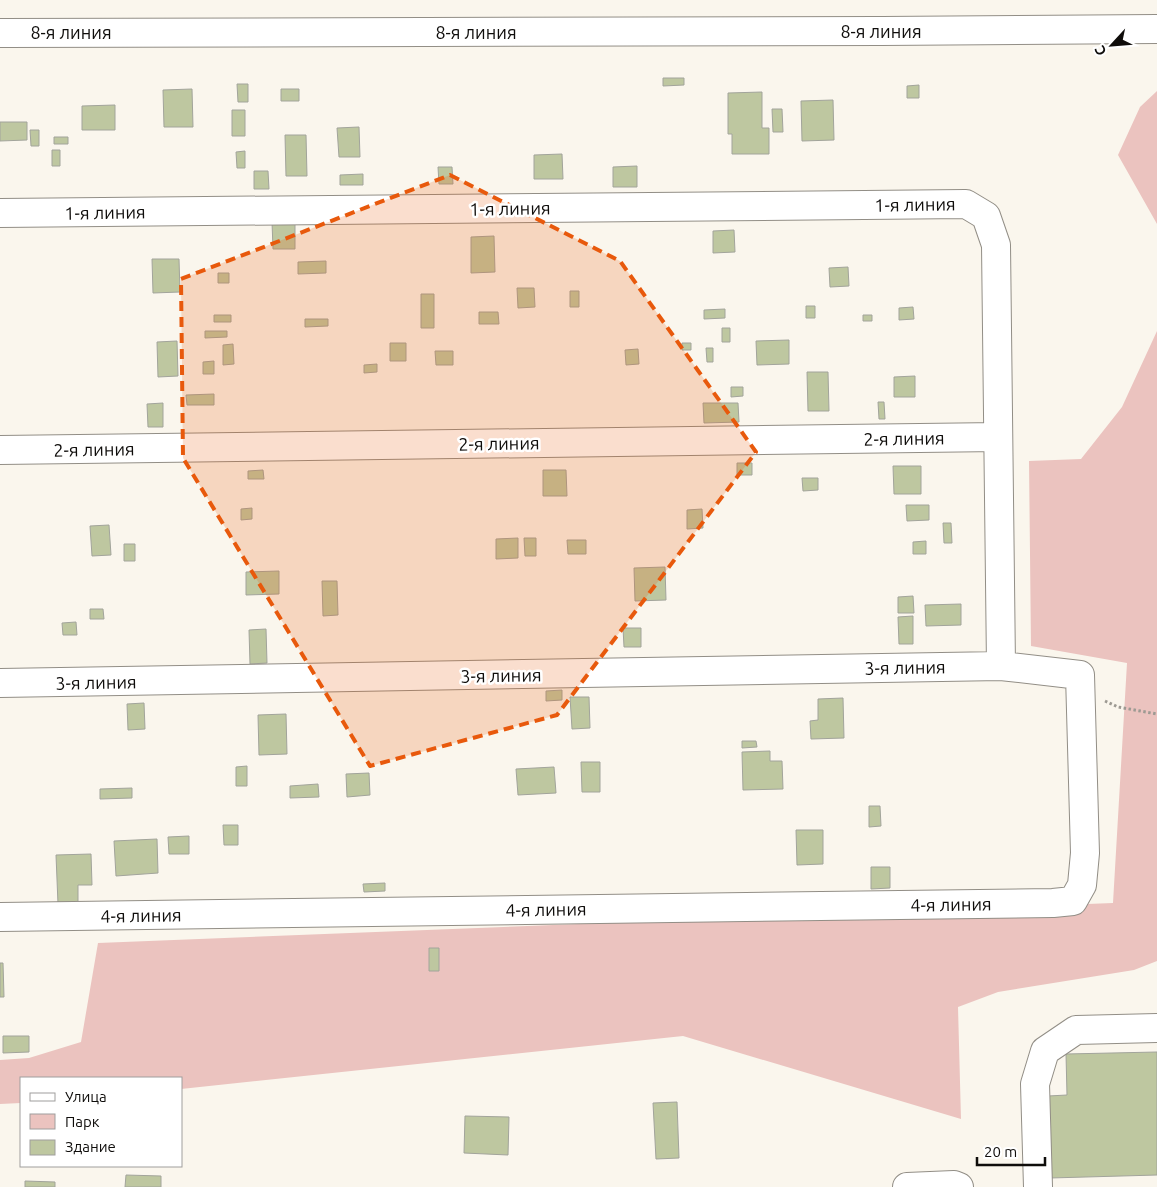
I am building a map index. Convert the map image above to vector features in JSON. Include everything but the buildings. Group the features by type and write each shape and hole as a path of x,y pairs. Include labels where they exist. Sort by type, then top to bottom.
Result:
{"street":[{"name":"8-я линия","path":"0,33 1157,29"},
{"name":"1-я линия","path":"0,214 966,204 986,216 996,245 1001,666"},
{"name":"2-я линия","path":"0,450 998,437"},
{"name":"3-я линия","path":"0,683 1001,666 1080,675 1080,690"},
{"name":"4-я линия","path":"0,917 1053,903 1073,901 1082,885 1085,853 1080,690"},
{"path":"1038,1187 1035,1084 1045,1051 1076,1030 1157,1028"},
{"path":"907,1187 959,1187"}],"path":[{"path":"1080,690 1118,707 1157,714"}],"highlighted area":[{"path":"450,175 620,261 756,452 557,715 370,766 183,458 181,279"}],"green space":[{"path":"1157,91 1157,224 1118,155 1140,107"},
{"path":"1157,331 1157,961 1134,970 998,992 958,1007 961,1119 683,1036 182,1089 182,1077 20,1077 20,1103 0,1104 0,1060 29,1058 81,1042 98,943 1113,903 1127,663 1031,646 1029,461 1081,459 1122,407"}]}
